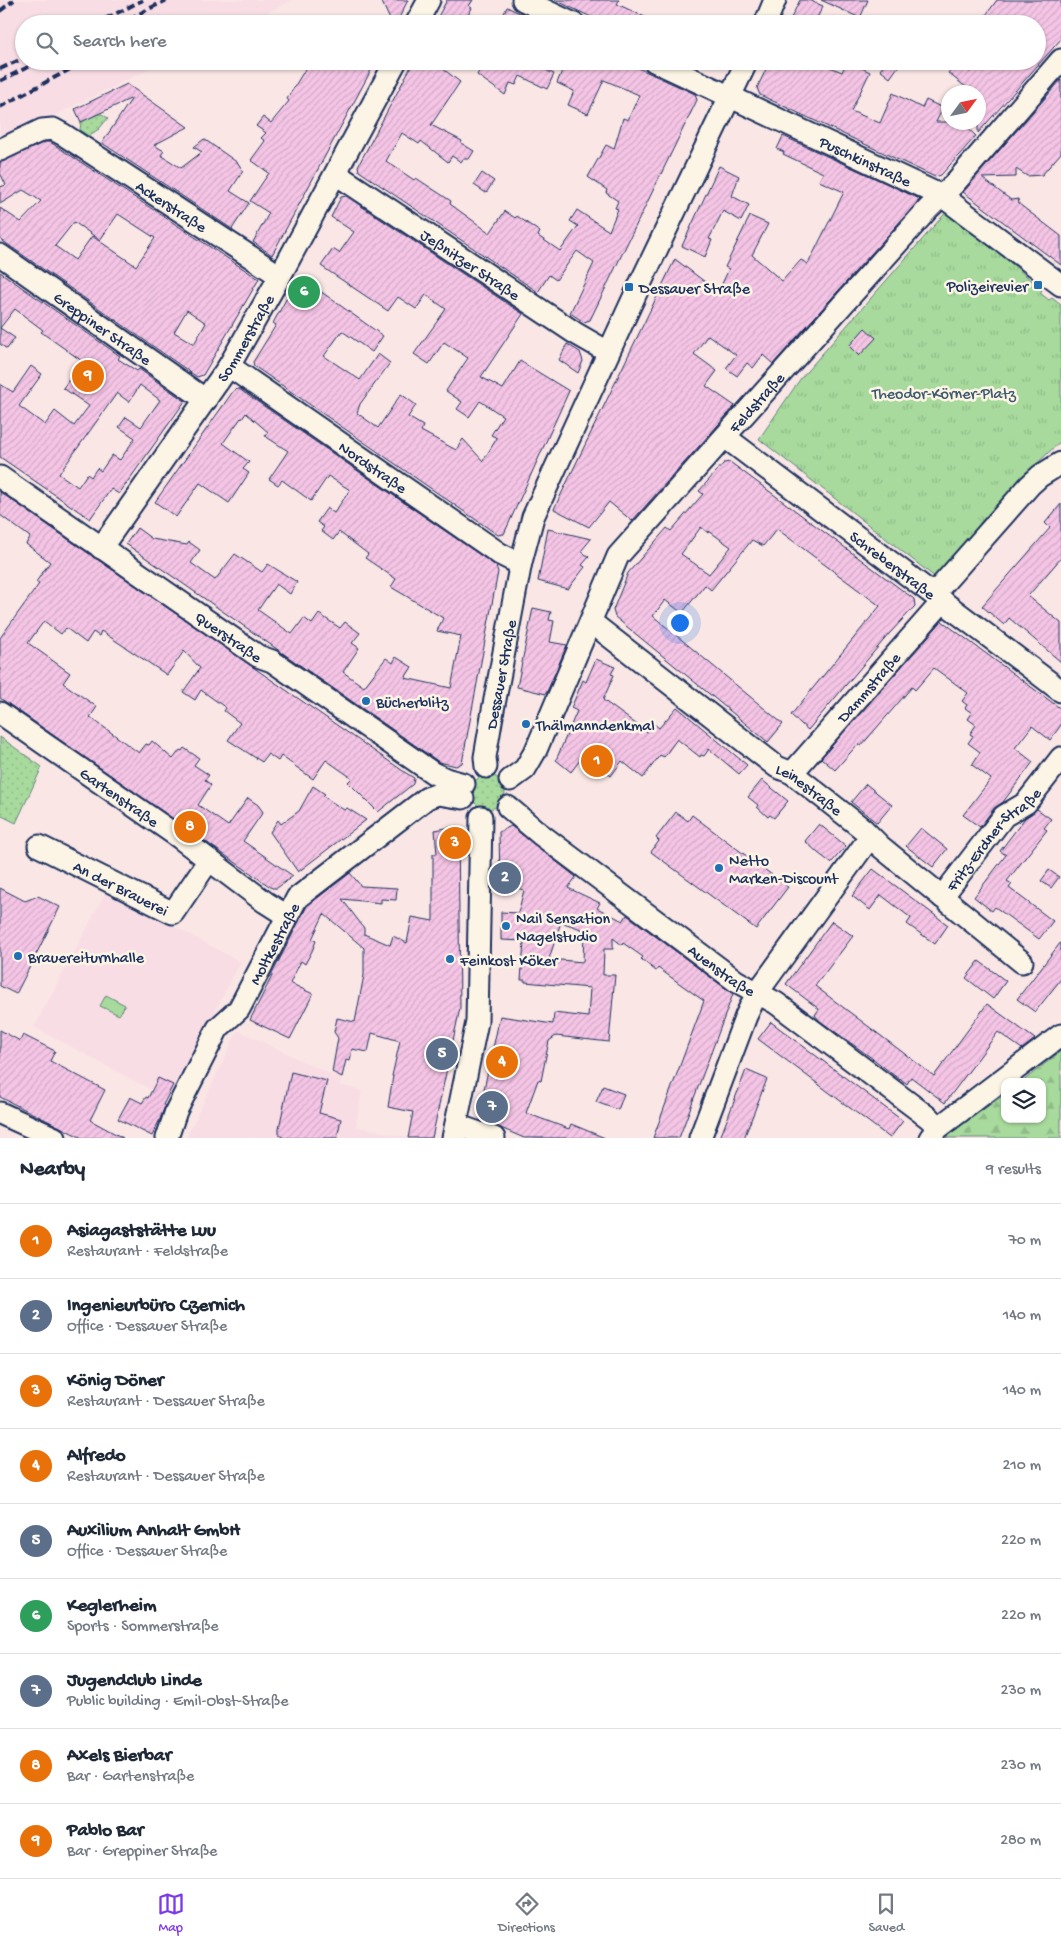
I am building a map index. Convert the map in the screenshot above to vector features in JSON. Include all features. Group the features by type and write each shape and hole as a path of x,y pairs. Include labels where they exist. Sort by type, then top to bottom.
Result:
{"street":[{"path":"421,15 429,0"},
{"path":"523,0 555,15"},
{"path":"769,15 775,0"},
{"name":"Feldstraße","path":"510,780 525,769 534,755 592,622 618,556 942,196 1061,60"},
{"name":"Sommerstraße","path":"102,548 229,366 336,174 391,70"},
{"name":"Puschkinstraße","path":"674,70 942,196 1061,285"},
{"name":"Dessauer Straße","path":"486,767 485,757 490,725 521,562 533,517 608,352 743,70"},
{"name":"Ackerstraße","path":"0,150 42,130 53,129 280,276"},
{"name":"Jeßnitzer Straße","path":"336,174 575,333 608,352"},
{"name":"Greppiner Straße","path":"0,255 206,400"},
{"name":"Nordstraße","path":"229,366 500,554 521,562"},
{"name":"Schreberstraße","path":"725,437 1061,691"},
{"name":"Dammstraße","path":"792,773 1030,485 1040,476 1061,463"},
{"name":"Querstraße","path":"0,477 258,656 272,660 434,773 463,791"},
{"name":"Leinestraße","path":"592,622 777,767 792,773 863,829 881,847 1022,962"},
{"name":"Gartenstraße","path":"0,713 180,838 287,916"},
{"name":"Fritz-Erdner-Straße","path":"942,897 1004,816 1026,803 1061,758"},
{"path":"486,767 497,769 506,775 510,780 513,794 504,812 493,817 481,817 468,808 463,791 472,772 486,767"},
{"name":"Moltkestraße","path":"167,1138 176,1111 218,1028 238,1009 297,898 427,798 438,794 463,791"},
{"name":"Auenstraße","path":"508,807 540,834 736,981 776,1003 929,1118 934,1133"},
{"path":"481,817 477,1022 455,1132 494,1138"},
{"path":"700,1138 746,1016 757,993 870,837"},
{"name":"An der Brauerei","path":"39,846 173,913 209,860"},
{"path":"934,1133 1061,1035"},
{"path":"0,1113 55,1138"}],"shaded area":[{"path":"0,0 293,0 262,15 15,15 15,70 148,70 0,142"},
{"path":"107,890 241,962 168,1099 34,1027"},
{"path":"238,1030 341,1079 340,1085 362,1091 356,1126 410,1138 186,1138"}],"green space":[{"path":"98,114 108,118 99,129 88,136 80,130 81,122"},
{"name":"Theodor-Körner-Platz","path":"948,210 1038,286 1042,290 1040,293 1049,300 1052,298 1061,305 1061,441 1021,478 980,523 980,531 936,578 759,439 801,378"},
{"path":"0,737 42,767 16,823 0,815"},
{"path":"488,775 495,776 500,780 504,785 504,799 500,804 495,808 488,809 481,808 476,804 472,799 471,792 472,785 476,780 481,776"},
{"path":"106,995 125,1005 119,1015 100,1006"},
{"path":"1061,1051 1061,1138 947,1138 956,1129 1001,1097 1001,1123 1046,1123 1046,1078 1027,1078"}],"building":[{"path":"381,0 408,0 400,15 388,15"},
{"path":"447,0 473,0 469,6 472,8 468,15 439,15"},
{"path":"555,0 619,0 617,4 641,15 587,15"},
{"path":"800,0 809,0 823,6 818,15 792,15"},
{"path":"821,0 868,0 861,15 854,15"},
{"path":"997,0 1061,0 1061,39 1046,56 1046,15 986,15"},
{"path":"507,7 523,15 503,15"},
{"path":"305,70 371,70 272,255 253,242 269,213 250,201 269,173 251,160 265,141 261,138 266,133 256,126 263,117 271,123 289,101 287,99"},
{"path":"409,70 445,70 460,82 431,125 462,141 461,143 474,151 469,159 463,159 461,162 452,156 448,162 421,141 419,144 402,133 386,161 414,180 416,178 451,201 450,204 490,233 505,211 515,218 517,216 540,232 538,236 560,251 578,226 570,221 577,210 609,231 618,209 615,208 618,201 606,193 607,190 588,177 606,145 614,149 623,118 628,120 639,95 604,80 588,114 568,105 574,91 557,83 562,70 643,70 695,94 697,100 590,320 584,322 570,313 594,263 577,251 556,280 549,275 538,292 359,171 358,166"},
{"path":"480,70 545,70 554,74 547,89 520,76 516,85 510,83 505,95 477,75"},
{"path":"766,70 837,70 842,72 843,70 866,70 870,72 851,111 880,123 893,93 922,108 926,100 941,107 941,112 936,122 941,122 941,130 970,130 976,136 941,175 935,177 760,95 757,88"},
{"path":"880,70 896,70 890,78"},
{"path":"950,70 967,70 970,72 971,70 1034,70 986,124 986,85 963,85 948,73"},
{"path":"1061,80 1061,153 1042,175 1027,176 1016,169 1016,177 982,178 1011,200 1018,199 1019,204 1061,236 1061,265 963,192"},
{"path":"127,84 188,127 154,145 164,151 161,155 181,168 202,152 194,147 204,139 238,163 243,171 230,191 249,203 232,229 102,143 132,98 81,122 75,109"},
{"path":"783,136 920,199 773,364 763,355 753,368 747,363 737,376 726,368 736,355 708,335 694,354 717,371 706,386 735,406 632,521 609,502 589,527 554,509 675,259 718,292 729,269 725,267 750,216 768,224 752,255 782,281 801,260 808,264 844,192 819,181 823,173 783,154 784,152 777,149"},
{"path":"45,142 50,142 259,279 203,375 197,377 0,239 0,208 21,222 41,201 23,190 0,204 0,187 6,185 0,173 0,162","holes":["118,214 155,238 136,266 92,236 75,260 55,246 74,222 100,240","187,310 206,323 194,344 174,332"]},
{"path":"719,166 739,176 732,196 749,205 741,221 723,211 709,239 712,240 705,257 682,246"},
{"path":"482,173 494,181 486,193 474,185"},
{"path":"346,196 523,314 481,377 503,389 520,361 569,391 504,534 498,535 254,366 253,362 276,325 273,323 299,276 383,336 372,352 342,331 324,356 360,380 378,354 390,363 360,404 357,413 378,428 401,394 416,405 408,417 423,426 421,431 456,450 463,439 483,461 497,438 491,435 503,416 480,401 469,417 457,409 462,402 446,391 468,358 444,342 429,364 414,354 446,309 426,295 416,309 398,297 388,311 321,266 333,249 339,253 354,232 331,217 341,197"},
{"path":"0,272 120,356 118,359 137,371 139,369 185,401 119,494 111,489 90,519 0,457 0,384 13,392 31,366 42,374 19,406 45,425 55,411 74,426 89,406 63,388 82,361 41,332 43,330 15,309 0,328","holes":["140,385 160,400 141,427 126,417 119,427 135,438 120,460 112,455 101,471 97,468 91,477 87,474 78,487 59,474 117,393 129,402"]},
{"path":"0,328 15,338 7,349 0,344"},
{"path":"865,328 876,338 859,356 849,346"},
{"path":"567,344 580,352 583,361 578,373 559,360"},
{"path":"239,389 496,566 498,572 462,763 456,766 439,762 126,544 137,528 152,539 187,545 189,542 200,550 191,563 215,580 235,554 262,572 268,564 297,582 290,594 276,584 258,610 292,634 304,618 312,624 319,614 340,628 345,622 360,633 352,643 359,648 343,672 364,687 386,658 393,663 396,657 412,667 405,678 451,688 461,636 437,631 443,618 391,587 396,579 365,558 368,554 339,532 333,540 321,531 324,527 317,522 327,508 334,513 350,490 328,476 311,501 282,480 278,485 269,479 288,451 265,436 268,432 246,413 223,443 249,462 243,469 249,473 229,503 200,483 176,517 155,502 234,390"},
{"path":"730,462 914,599 915,606 808,730 791,715 880,606 777,529 763,546 752,540 711,590 705,585 682,613 665,600 653,616 783,724 768,742 615,617 613,610 628,573 667,528 671,531 703,494 699,491 724,463","holes":["701,527 708,533 709,531 731,547 709,574 681,554"]},
{"path":"0,492 414,778 413,784 378,812 348,782 352,778 326,760 313,779 281,756 278,761 268,754 262,762 228,740 240,723 224,711 226,708 201,690 195,700 183,692 200,668 184,651 167,675 101,631 99,636 93,632 86,643 66,628 61,634 44,621 28,643 70,673 63,683 97,707 90,717 139,753 146,744 149,745 152,741 173,759 184,748 199,758 194,765 209,775 205,780 211,785 198,805 228,826 248,798 258,805 263,812 243,841 293,876 277,888 272,888 0,698 0,638 39,584 36,582 50,562 26,544 30,537 0,515"},
{"path":"1061,504 1061,558 1028,596 1061,623 1061,662 1009,618 1004,625 982,606 1050,528 1045,523"},
{"path":"548,529 591,539 581,551 589,557 582,565 585,567 568,589 538,581"},
{"path":"533,608 551,612 549,620 554,621 550,642 567,645 546,694 517,687"},
{"path":"942,621 1061,709 1061,725 1050,740 1032,726 1015,748 1033,762 1003,802 994,808 980,827 963,815 991,779 972,765 980,752 968,743 973,736 970,734 976,725 968,719 972,713 965,708 967,705 962,701 968,693 934,668 915,690 912,687 861,746 858,744 835,770 821,758"},
{"path":"596,659 615,667 611,674 614,675 603,700 647,732 654,724 659,728 677,707 747,765 739,774 709,749 704,756 701,755 700,757 677,739 664,757 660,755 643,778 622,761 611,776 583,756 571,772 556,760 577,711 571,708 583,680 586,682"},
{"path":"762,780 788,801 774,818 770,815 768,817 748,797"},
{"path":"866,784 892,805 877,823 851,802"},
{"path":"313,786 325,794 323,796 344,810 347,808 366,820 298,872 270,832 278,820 281,824 299,811"},
{"path":"1037,809 1051,819 1044,828 1047,830 1007,881 1012,884 1009,888 1053,921 1039,939 995,907 992,911 974,897 1006,855 1000,851 1025,818"},
{"name":"Netto Marken-Discount","path":"676,812 688,821 692,815 788,887 756,929 651,852 659,841 656,838"},
{"path":"819,824 846,846 831,863 805,841"},
{"path":"458,826 460,1008 432,1138 408,1138 413,1112 388,1107 392,1076 400,1041 372,1033 368,1052 352,1049 350,1061 346,1060 342,1077 332,1072 338,1038 334,1032 337,1018 355,1022 364,975 364,948 324,914 312,939 316,941 312,951 305,964 301,961 290,983 313,994 290,1039 250,1020 307,906 350,873 361,886 397,888 396,900 381,899 381,903 342,899 364,928 364,934 390,945 393,936 407,943 412,917 433,921 433,854 437,854 435,830"},
{"path":"511,826 576,877 568,888 600,903 597,908 623,921 627,915 733,994 679,1138 653,1138 704,1001 658,968 656,971 641,959 643,957 613,938 613,949 604,949 603,975 615,975 609,1042 556,1036 549,1041 541,1081 538,1080 526,1113 569,1129 571,1124 605,1138 524,1138 480,1119 479,1112 500,1016 553,1024 554,1013 588,1017 590,988 525,982 525,980 521,980 524,941 501,940 501,912 518,913 524,890 500,883 499,832","holes":["561,922 584,930 583,962 549,959"]},
{"path":"921,828 947,849 933,867 906,846"},
{"path":"873,869 948,925 935,944 907,924 911,918 881,895 870,910 852,896"},
{"path":"1049,870 1059,877 1051,888 1041,881"},
{"name":"Brauereiturnhalle","path":"0,888 25,901 38,896 60,907 16,994 0,986"},
{"path":"832,921 853,936 815,986 934,1076 987,1004 1035,1039 1022,1049 998,1032 945,1103 911,1077 907,1084 900,1080 820,1021 815,1015 819,1009 786,984"},
{"path":"1061,942 1061,979 1035,1012 1017,999"},
{"path":"979,961 1006,981 993,999 966,978"},
{"path":"771,1022 903,1121 890,1138 758,1039"},
{"path":"0,1030 20,1041 23,1035 55,1051 50,1061 105,1090 90,1120 123,1138 82,1138 0,1097"},
{"path":"746,1070 767,1079 744,1138 720,1138"},
{"path":"291,1072 327,1081 319,1113 341,1119 337,1138 284,1138 279,1135"},
{"path":"158,1078 173,1085 163,1105 165,1106 152,1136 118,1119 130,1097 142,1103 146,1097 148,1098"},
{"path":"603,1086 624,1094 618,1110 596,1102"}],"railway":[{"path":"0,11 14,0"},
{"path":"113,15 143,0"},
{"path":"136,15 167,0"},
{"path":"0,69 15,62"},
{"path":"0,81 22,70"},
{"path":"0,107 68,70"}],"place":[{"name":"Polizeirevier","path":"1038,285"},
{"name":"Dessauer Straße","path":"629,287"},
{"name":"Keglerheim","path":"304,292"},
{"name":"Pablo Bar","path":"88,376"},
{"name":"Bücherblitz","path":"366,701"},
{"name":"Thälmanndenkmal","path":"526,724"},
{"name":"Asiagaststätte Luu","path":"597,761"},
{"name":"Axels Bierbar","path":"190,827"},
{"name":"König Döner","path":"455,843"},
{"name":"Netto Marken-Discount","path":"719,868"},
{"name":"Ingenieurbüro Czernich","path":"505,878"},
{"name":"Nail Sensation Nagelstudio","path":"506,926"},
{"name":"Brauereiturnhalle","path":"18,956"},
{"name":"Feinkost Köker","path":"450,959"},
{"name":"Auxilium Anhalt GmbH","path":"442,1054"},
{"name":"Alfredo","path":"502,1062"},
{"name":"Jugendclub Linde","path":"492,1107"}]}
